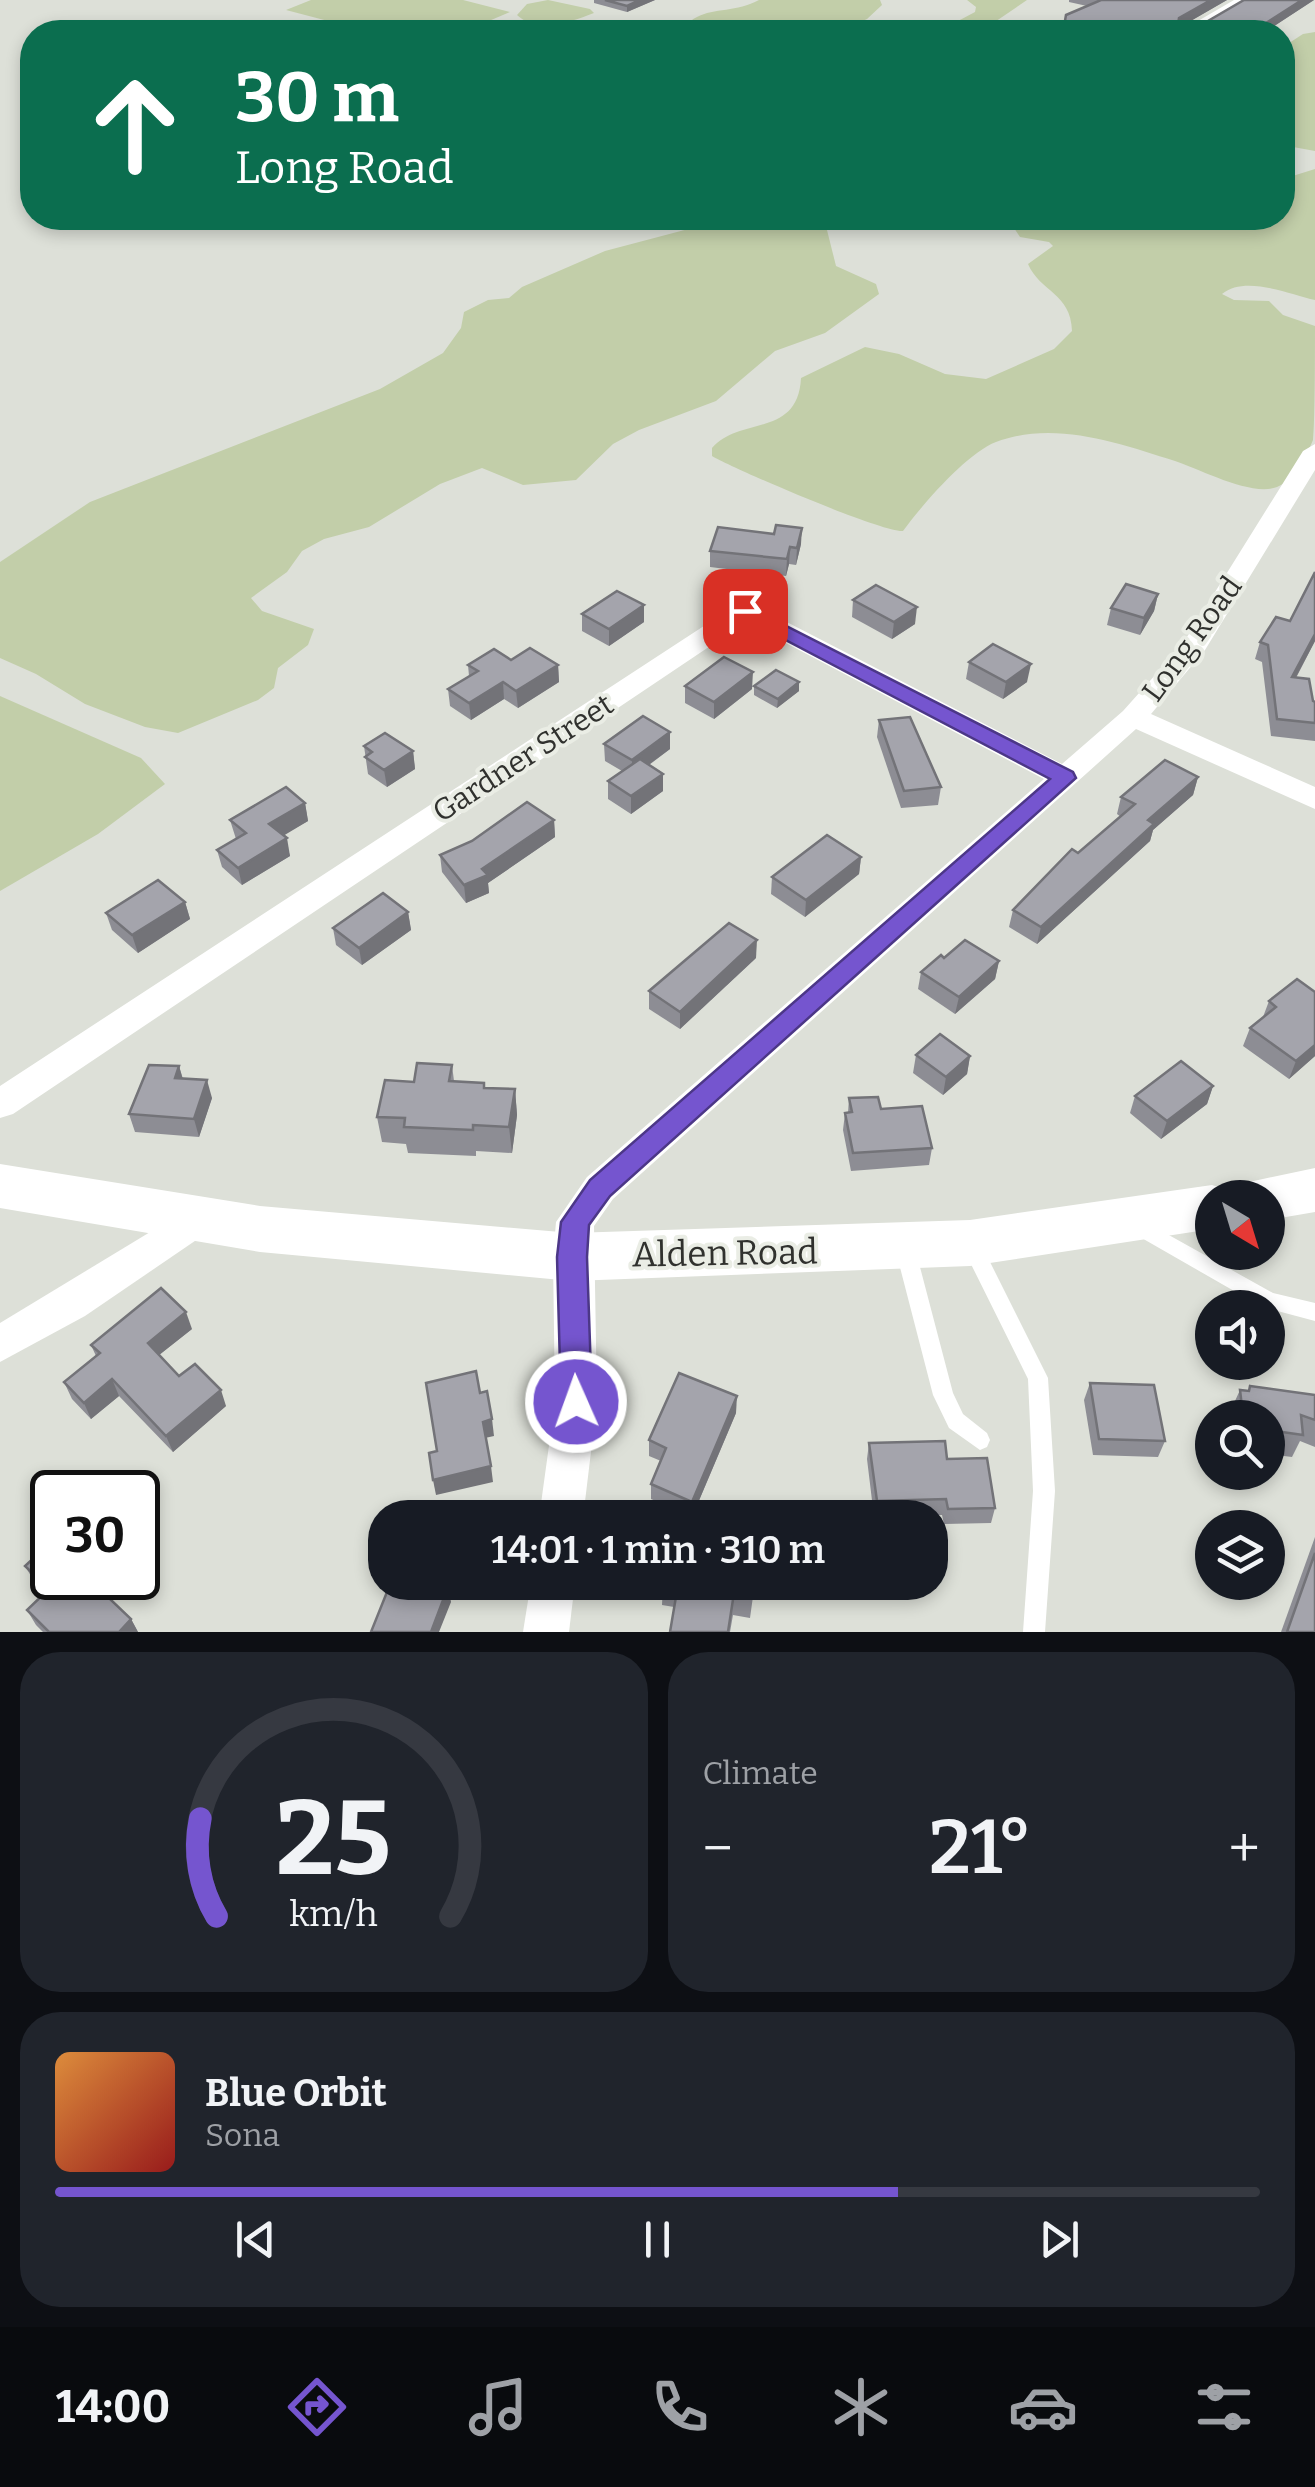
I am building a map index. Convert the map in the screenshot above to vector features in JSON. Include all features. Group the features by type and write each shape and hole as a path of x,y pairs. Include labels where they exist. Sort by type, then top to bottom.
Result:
{"main road":[{"name":"Alden Road","path":"0,1186 260,1230 572,1257 905,1248 970,1243 1195,1210"},
{"path":"1285,1195 1315,1190"}],"street":[{"path":"1209,20 1246,0"},
{"name":"Long Road","path":"563,1500 576,1402 572,1257 575,1222 600,1188 1065,778 1169,680 1214,618 1315,451"},
{"name":"Gardner Street","path":"0,1104 745,611 1065,778"},
{"path":"1133,717 1315,799"},
{"path":"0,1344 71,1304 198,1219"},
{"path":"546,1632 550,1600"}],"lane":[{"path":"1128,1220 1269,1301 1315,1312"},
{"path":"970,1243 1038,1378 1044,1491 1034,1632"},
{"path":"905,1248 943,1395 956,1421 980,1440"}],"green space":[{"path":"311,0 463,0 510,12 491,20 324,20 286,10"},
{"path":"548,0 594,13 574,20 524,20 517,15 527,4"},
{"path":"759,0 880,0 882,5 865,20 692,20"},
{"path":"967,0 1027,0 998,20 960,20 975,12 976,7"},
{"path":"1315,32 1315,151 1295,147 1295,39"},
{"path":"1315,169 1315,300 1255,286 1222,294 1234,300 1269,301 1283,315 1315,326 1313,440 1294,474 1277,487 1240,485 1109,441 1040,433 984,448 933,494 903,531 840,512 712,456 712,448 724,438 766,424 790,410 801,378 865,347 899,354 945,374 986,379 1054,349 1072,331 1070,318 1061,300 1028,264 1053,246 1020,237 1015,230 1295,230 1295,175"},
{"path":"685,230 827,230 836,266 876,284 879,294 825,333 775,351 716,401 613,444 576,480 523,485 482,468 440,484 369,527 324,539 302,551 287,572 251,598 262,611 314,629 308,645 278,668 274,688 258,700 178,733 145,727 85,704 36,674 0,658 0,562 90,502 380,389 443,353 461,328 464,312 488,300 509,298 522,287 605,251"},
{"path":"0,696 141,758 165,784 98,834 0,891"}],"building":[{"path":"605,0 640,0 627,6"},
{"path":"1101,0 1211,0 1179,20 1065,20 1066,15"},
{"path":"1244,0 1302,0 1271,20 1210,20"},
{"path":"776,525 802,528 797,548 790,547 787,559 710,551 718,527 774,534"},
{"path":"1315,572 1315,634 1292,677 1309,679 1315,723 1277,719 1268,645 1260,642 1276,617 1290,621"},
{"path":"1126,584 1158,594 1144,618 1111,608"},
{"path":"876,585 917,607 894,622 853,600"},
{"path":"617,591 644,605 609,629 582,614"},
{"path":"993,644 1031,664 1006,682 969,662"},
{"path":"530,648 558,665 516,691 503,682 469,703 448,689 478,671 468,665 494,649 511,660"},
{"path":"724,657 753,672 714,702 685,686"},
{"path":"776,670 799,682 778,699 754,686"},
{"path":"643,716 670,732 632,760 604,744"},
{"path":"910,717 941,787 904,791 879,720"},
{"path":"385,733 413,751 384,770 365,757 372,752 364,746"},
{"path":"640,759 663,774 631,796 608,781"},
{"path":"1165,760 1198,777 1148,820 1154,824 1041,927 1013,910 1072,849 1078,853 1135,804 1121,797"},
{"path":"286,787 305,803 269,824 287,838 238,868 217,850 246,833 230,820"},
{"path":"527,802 554,820 482,869 488,875 464,885 440,855 472,841"},
{"path":"827,835 861,857 806,900 772,877"},
{"path":"158,880 185,902 132,935 106,913"},
{"path":"383,893 408,912 359,948 333,928"},
{"path":"729,923 757,940 680,1012 649,991"},
{"path":"965,940 999,961 959,997 921,972"},
{"path":"1297,979 1315,992 1315,1045 1296,1061 1250,1028 1276,1007 1269,1001"},
{"path":"940,1034 970,1056 946,1077 916,1055"},
{"path":"1181,1061 1213,1086 1167,1121 1135,1096"},
{"path":"417,1063 452,1065 449,1081 515,1089 509,1127 404,1127 405,1118 377,1117 385,1080 414,1082"},
{"path":"149,1065 179,1066 175,1078 207,1080 194,1119 129,1114"},
{"path":"878,1097 881,1109 922,1106 932,1148 853,1153 845,1113 852,1112 849,1098"},
{"path":"161,1288 186,1312 148,1343 179,1376 195,1364 221,1390 166,1436 112,1379 84,1403 64,1382 100,1353 91,1345"},
{"path":"476,1371 480,1393 487,1391 492,1419 483,1422 491,1466 433,1480 429,1453 437,1451 426,1383"},
{"path":"679,1373 737,1396 693,1500 651,1484 666,1448 649,1440"},
{"path":"1090,1383 1154,1385 1165,1441 1099,1439"},
{"path":"1250,1386 1315,1395 1315,1420 1301,1415 1303,1435 1285,1432 1285,1400 1241,1400 1240,1390 1249,1391"},
{"path":"945,1441 947,1459 987,1458 995,1508 948,1509 946,1499 877,1500 869,1443"},
{"path":"1315,1553 1315,1632 1287,1632"},
{"path":"37,1600 111,1600 131,1619 119,1632 49,1632 27,1610"},
{"path":"384,1600 443,1600 431,1632 371,1632"},
{"path":"675,1600 733,1600 728,1632 670,1632"}],"route":[{"path":"576,1402 572,1257 575,1222 600,1188 1065,778 745,611"}]}
